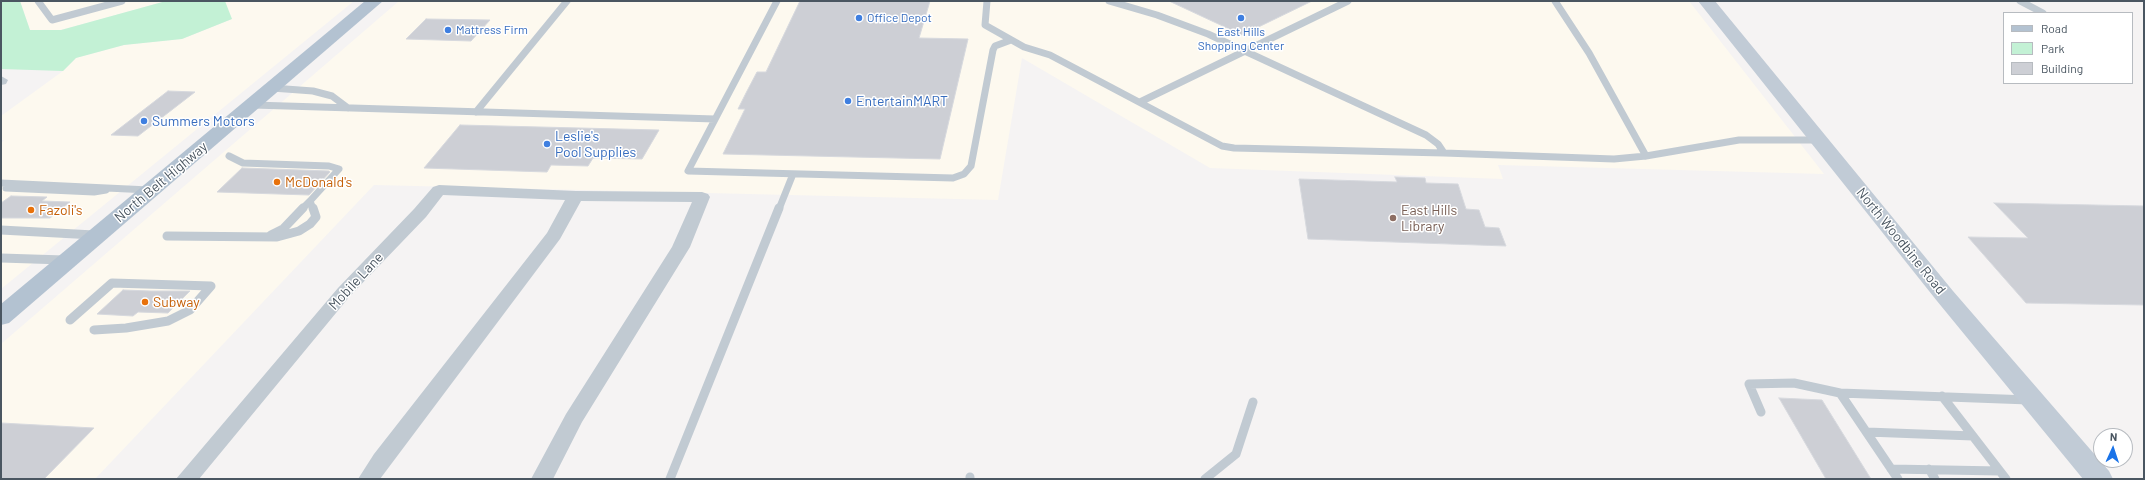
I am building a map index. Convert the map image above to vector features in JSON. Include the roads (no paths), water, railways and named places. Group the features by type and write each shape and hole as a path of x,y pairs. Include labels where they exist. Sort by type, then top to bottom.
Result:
{"main road":[{"name":"North Belt Highway","path":"4,312 68,261 376,1"},
{"name":"North Woodbine Road","path":"1706,1 1945,296 2099,479"}],"street":[{"name":"Mobile Lane","path":"187,479 344,292 420,213 439,190 576,196 702,197 681,247 573,419 542,479"},
{"path":"369,479 381,460 554,235 576,196"}],"lane":[{"path":"38,1 52,20 122,1"},
{"path":"476,112 567,1"},
{"path":"777,1 688,171 953,178 964,174 970,166 993,50 995,46 1011,40"},
{"path":"987,1 984,25 1024,47 1050,55 1222,146 1444,152 1614,159 1646,156 1738,140 1819,140"},
{"path":"1109,1 1183,25 1246,52 1426,135 1438,144 1444,152"},
{"path":"1140,102 1246,52 1348,1"},
{"path":"1555,1 1589,53 1646,156"},
{"path":"2020,1 2041,12"},
{"path":"272,88 313,91 332,96 348,108"},
{"path":"252,105 715,118"},
{"path":"228,156 243,163 330,166 339,169 283,229 267,237"},
{"path":"670,479 793,174"},
{"path":"1,183 152,190"},
{"path":"1,188 94,192 122,188"},
{"path":"167,236 277,237 299,231 310,224 316,217 310,201"},
{"path":"1,225 52,227 66,234"},
{"path":"1,230 98,235"},
{"path":"1,258 68,261"},
{"path":"1,266 10,259"},
{"path":"70,320 112,283 211,286 190,310 168,321 126,328 94,330"},
{"path":"1760,412 1749,384 1794,383 1840,393 2033,400"},
{"path":"1840,393 1898,479"},
{"path":"1942,396 2003,475"},
{"path":"1205,479 1236,454 1253,402"},
{"path":"1867,432 1973,436"},
{"path":"1891,469 1929,469 2003,475"},
{"path":"1929,469 1936,479"}],"place":[{"name":"Office Depot","path":"859,18"},
{"name":"East Hills Shopping Center","path":"1241,18"},
{"name":"Mattress Firm","path":"448,30"},
{"name":"EntertainMART","path":"848,101"},
{"name":"Summers Motors","path":"144,121"},
{"name":"Leslie's Pool Supplies","path":"547,144"},
{"name":"McDonald's","path":"277,182"},
{"name":"Fazoli's","path":"31,210"},
{"name":"East Hills Library","path":"1393,218"},
{"name":"Subway","path":"145,302"}]}
